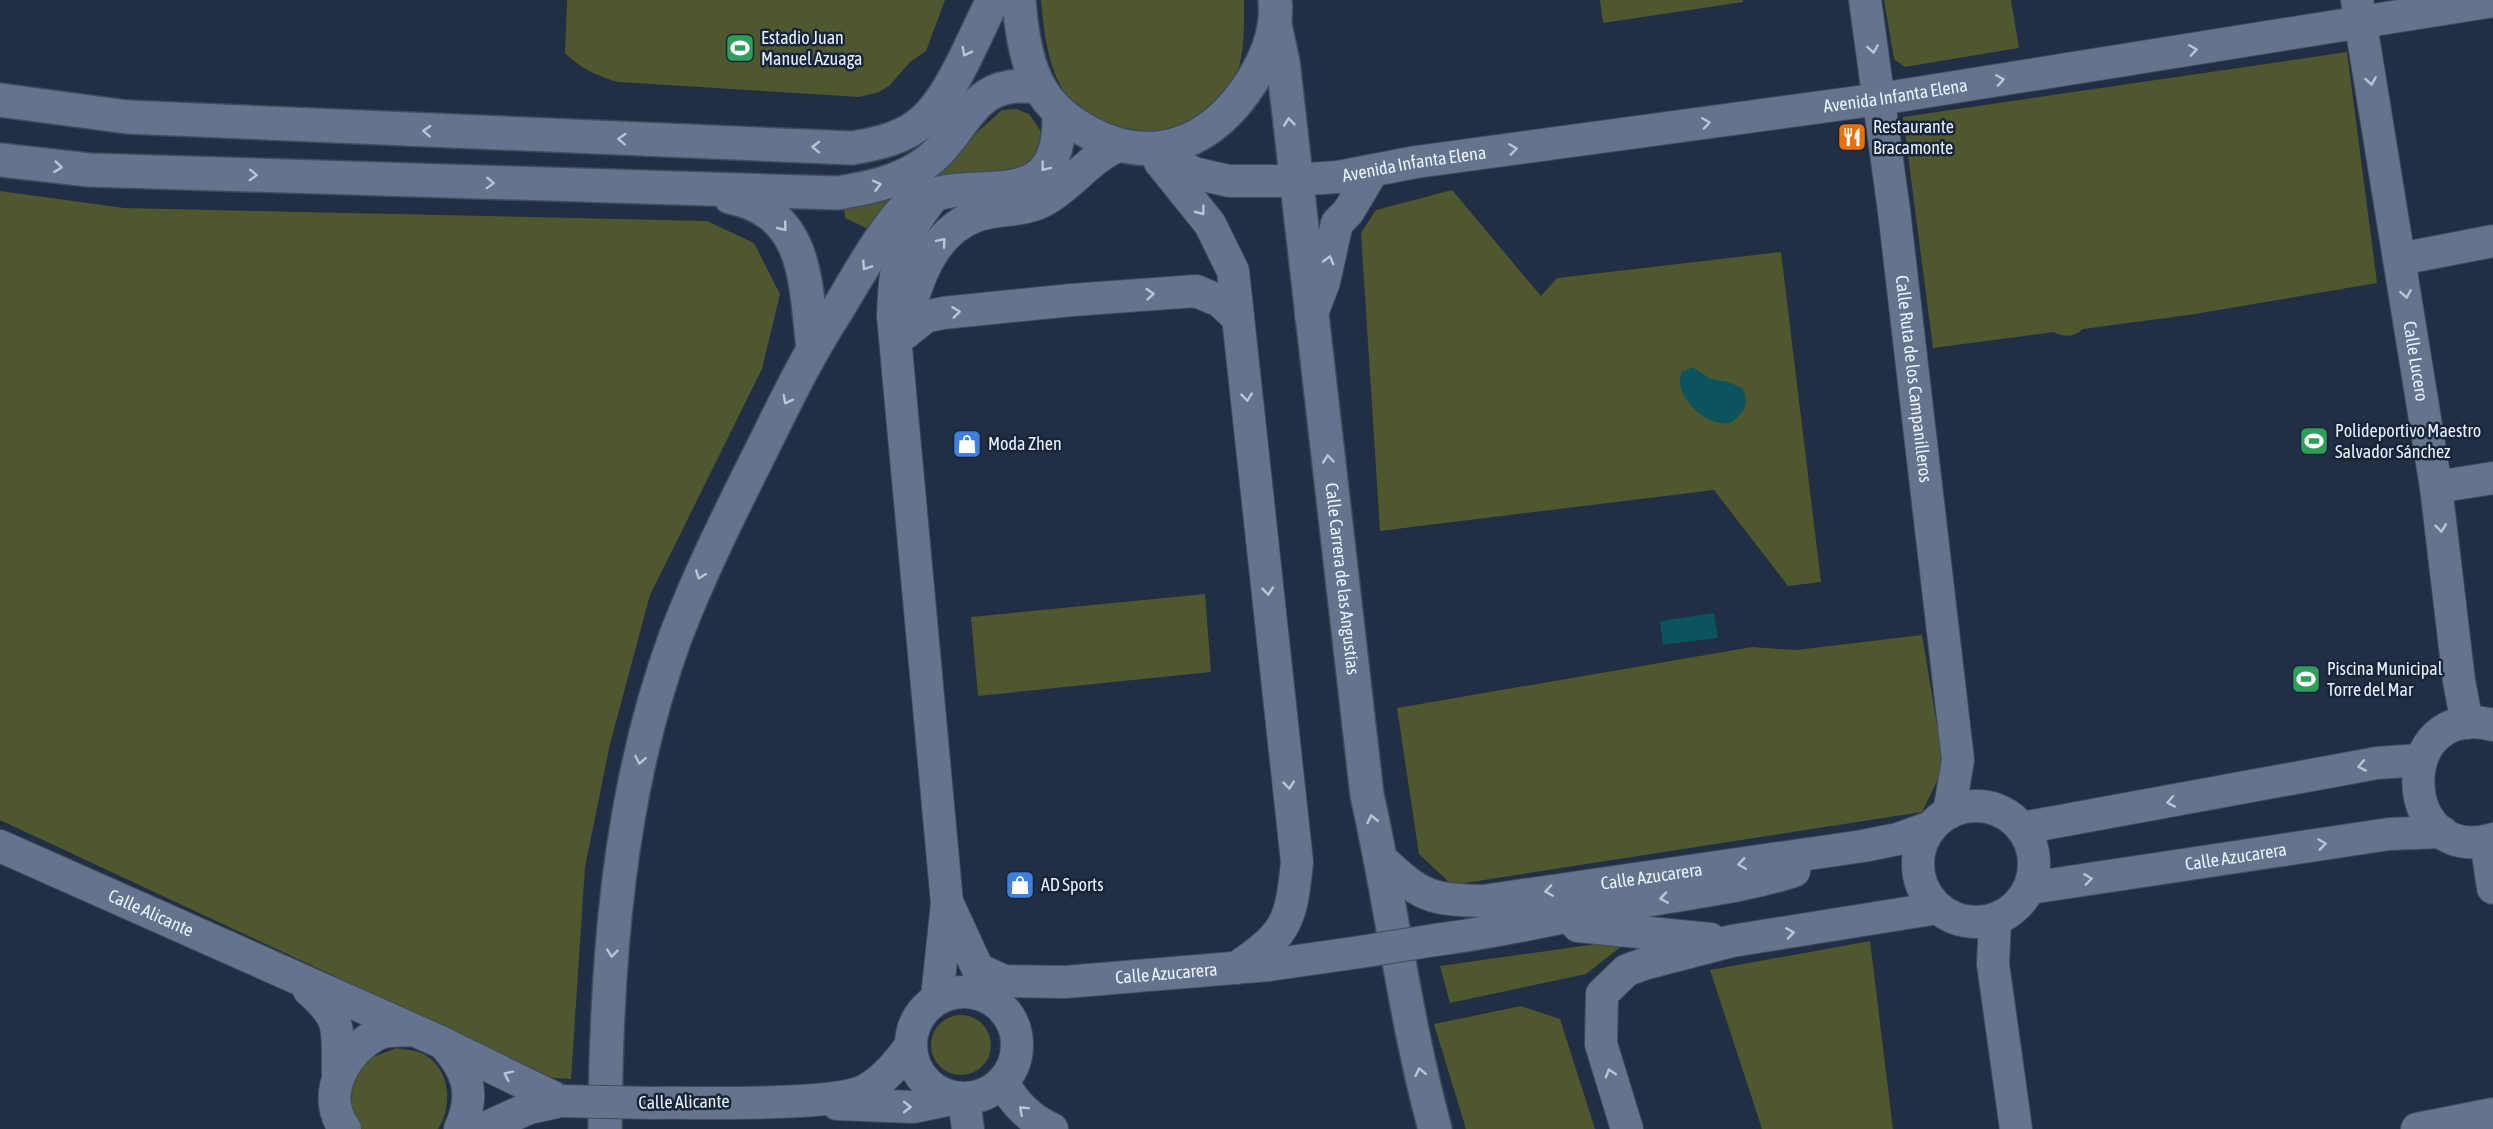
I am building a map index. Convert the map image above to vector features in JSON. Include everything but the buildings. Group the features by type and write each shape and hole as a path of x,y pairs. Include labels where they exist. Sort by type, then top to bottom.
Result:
{"main road":[{"path":"0,100 127,117 852,148 884,142 923,122 940,102 993,0"},
{"path":"1019,0 1032,70 1039,87 1059,113 1095,136 1135,148 1195,138 1227,115 1259,70 1275,12"},
{"name":"Calle Carrera de las Angustias","path":"1275,12 1283,62 1367,795 1381,859 1404,999 1435,1129"},
{"path":"0,160 88,170 838,193 884,185 921,166 940,150 972,108 988,93 1013,84 1039,87"},
{"path":"605,1129 609,977 621,860 642,746 674,641 705,561 813,348 892,224 914,202 933,196 1017,186 1039,176 1054,155 1059,138 1059,113"},
{"path":"693,189 744,200 763,208 782,224 802,261 813,348"}],"street":[{"name":"Calle Ruta de los Campanilleros","path":"1865,0 1880,99 1958,760 1981,806"},
{"name":"Avenida Infanta Elena","path":"1135,148 1194,172 1229,181 1295,180 1372,172 1416,162 1880,99 2359,12 2493,1"},
{"path":"2493,1 2493,6"},
{"name":"Calle Lucero","path":"2359,12 2436,487 2459,681 2480,724"},
{"path":"897,368 917,283 923,269 942,241 958,226 976,216 1025,208 1042,202 1104,153 1135,148 1210,224 1233,271 1297,862 1293,901 1284,926 1268,946 1236,968"},
{"path":"1311,316 1323,282 1337,223 1348,212 1372,172"},
{"path":"933,196 909,229 897,263 893,316 947,903 938,998"},
{"path":"2400,259 2493,241"},
{"path":"904,334 925,317 943,313 1196,291 1220,301 1238,318"},
{"path":"2436,487 2493,478"},
{"path":"2480,724 2445,731 2430,744 2420,760 2416,779 2419,800 2428,818 2442,832 2470,842 2489,840 2493,888"},
{"name":"Calle Ruta de los Campanilleros","path":"1940,820 1958,760"},
{"path":"2022,828 2377,763 2420,760"},
{"path":"1627,1129 1601,1044 1602,994 1627,970 1732,941 1950,914 1974,922 1995,919 2022,901 2030,888 2035,867 2032,846 2022,828 2011,817 1981,806 1964,807 1940,820 1920,847 1918,864 1920,880 1927,895 1950,914 1993,964"},
{"name":"Calle Azucarera","path":"1381,859 1419,890 1441,900 1483,901 1863,846 1898,839 1940,820"},
{"name":"Calle Azucarera","path":"2030,888 2389,834 2442,832"},
{"name":"Calle Alicante","path":"0,846 300,982 442,1043 561,1101"},
{"name":"Calle Azucarera","path":"986,986 1236,968 1495,932 1652,900 1752,884 1863,846"},
{"path":"947,903 986,986 1014,1024 1017,1055 1011,1070 991,1091 961,1098 943,1094 929,1085 919,1074 913,1060 910,1045 917,1018 938,998 986,986"},
{"path":"1995,919 1993,964 2016,1129"},
{"path":"1541,922 1732,941"},
{"name":"Calle Alicante","path":"300,982 326,1005 336,1019 336,1101 345,1129"},
{"path":"1014,1024 1036,999 1065,982"},
{"path":"336,1101 355,1048 381,1032 412,1030"},
{"path":"442,1043 459,1060 467,1082 468,1106 460,1129"},
{"name":"Calle Alicante","path":"483,1129 529,1108 561,1101 807,1099 864,1091 894,1067 910,1045"},
{"path":"1002,1082 1026,1113 1052,1129"},
{"path":"961,1098 968,1129"},
{"name":"Calle Alicante","path":"807,1099 866,1106 914,1107 961,1098"},
{"path":"2417,1129 2493,1114"}],"shaded area":[{"name":"Estadio Juan Manuel Azuaga","path":"567,0 945,0 926,51 910,62 889,86 879,92 859,97 610,80 583,67 565,53"},
{"path":"1041,0 1244,0 1243,46 1237,73 1213,105 1186,124 1154,132 1120,128 1077,107 1063,89 1048,52"},
{"path":"1600,0 1743,0 1743,2 1603,23"},
{"path":"1884,0 2011,0 2019,48 1905,67 1894,59"},
{"path":"2347,52 2377,283 2189,315 2083,329 2069,336 2054,332 1933,348 1903,117"},
{"path":"1016,109 1029,114 1042,133 1035,156 1025,164 873,231 845,218 843,199 945,161 1002,110"},
{"path":"1452,190 1541,296 1557,278 1781,252 1821,582 1788,586 1714,490 1380,531 1361,233 1376,210"},
{"path":"0,191 124,208 707,221 754,243 780,294 762,369 650,595 610,744 585,867 571,1079 553,1078 0,820"},
{"path":"1692,367 1711,379 1728,382 1742,388 1746,402 1734,421 1715,422 1696,410 1688,401 1682,391 1680,381 1682,372"},
{"path":"1205,594 1211,672 978,696 971,617"},
{"path":"1714,613 1718,638 1663,645 1660,621"},
{"path":"1922,635 1944,767 1922,812 1452,885 1419,854 1397,708 1752,647 1796,650"},
{"path":"1631,939 1586,974 1450,1003 1440,966"},
{"path":"1870,941 1893,1129 1762,1129 1710,970"},
{"path":"1521,1006 1560,1019 1595,1129 1466,1129 1434,1024"},
{"path":"955,1015 967,1015 983,1023 989,1033 991,1045 989,1057 983,1067 967,1075 955,1075 939,1067 931,1051 931,1039 939,1023"},
{"path":"397,1048 424,1054 440,1069 447,1089 447,1099 443,1120 438,1129 362,1129 351,1108 353,1080 370,1058"}],"place":[{"name":"Estadio Juan Manuel Azuaga","path":"740,48"},
{"name":"Restaurante Bracamonte","path":"1852,137"},
{"name":"Polideportivo Maestro Salvador Sánchez","path":"2314,441"},
{"name":"Moda Zhen","path":"967,444"},
{"name":"Piscina Municipal Torre del Mar","path":"2306,679"},
{"name":"AD Sports","path":"1020,885"}]}
